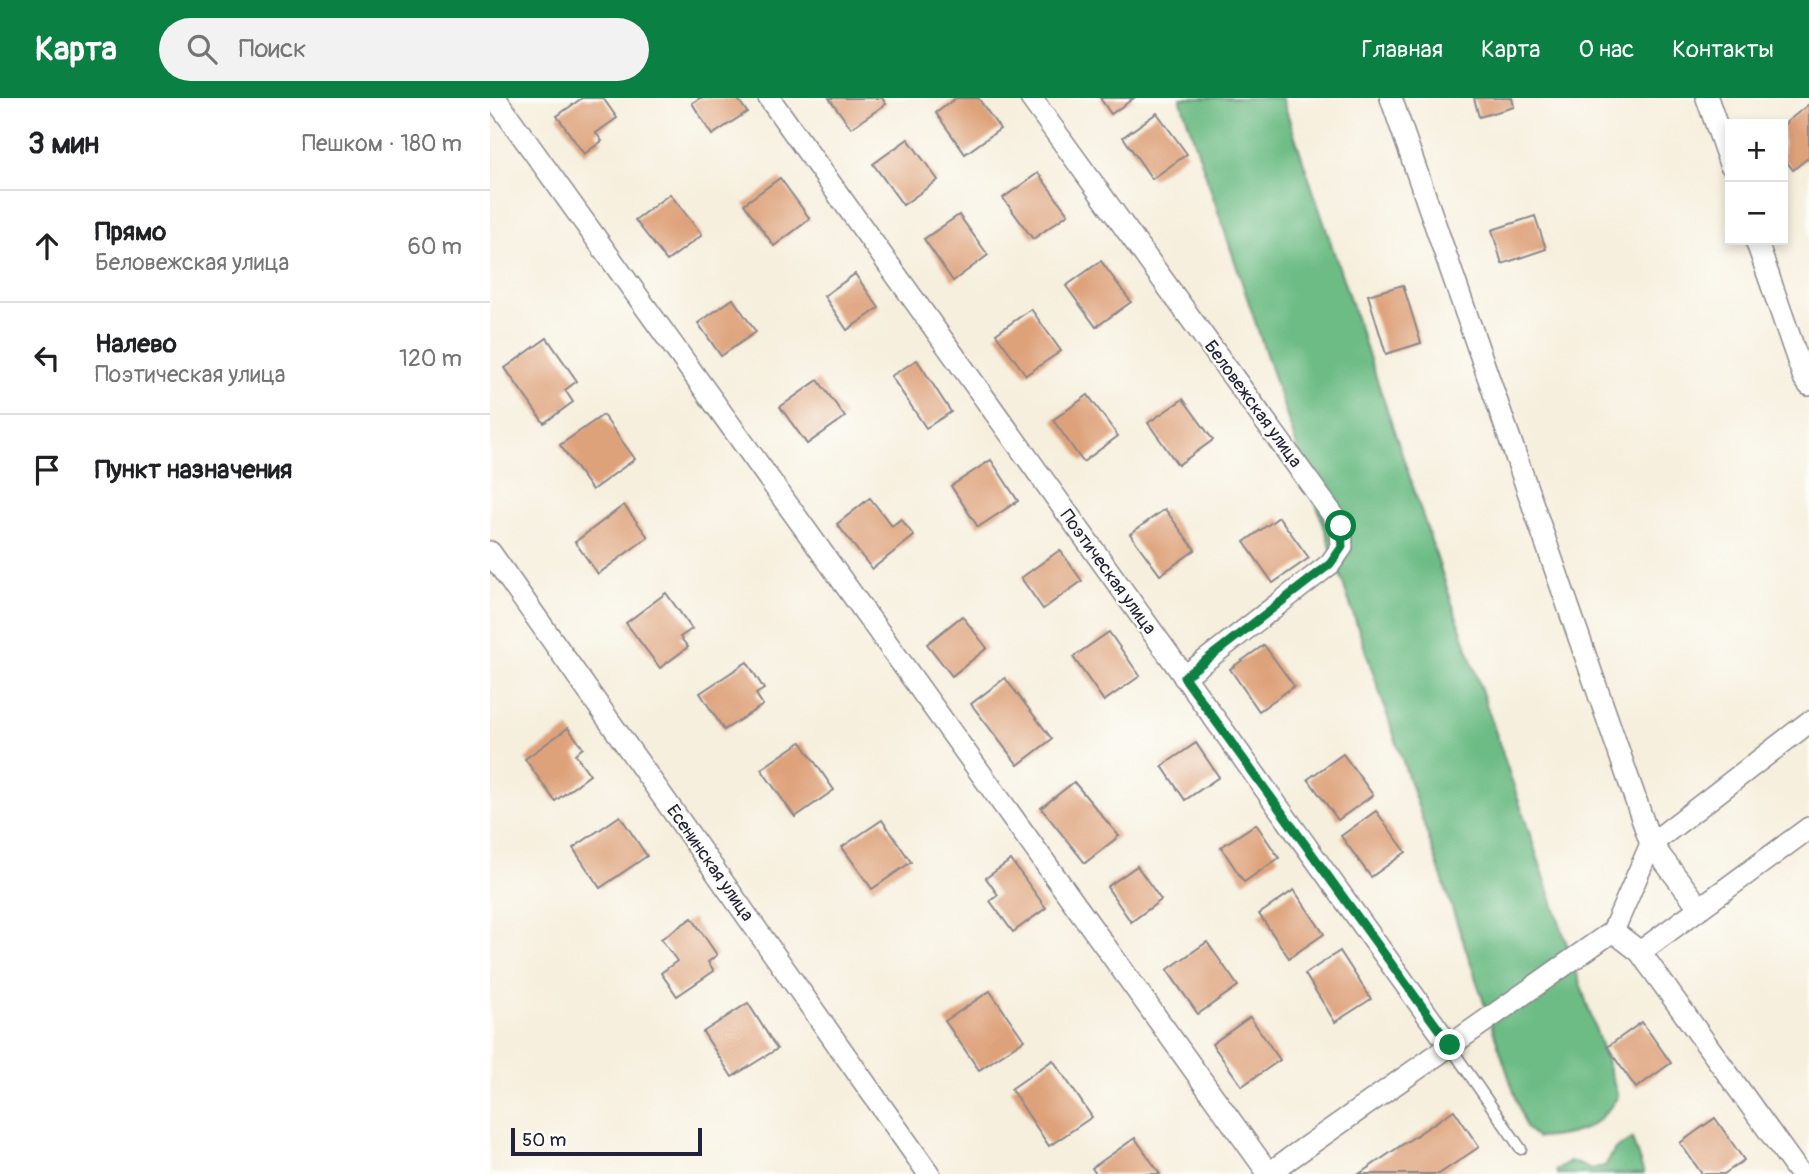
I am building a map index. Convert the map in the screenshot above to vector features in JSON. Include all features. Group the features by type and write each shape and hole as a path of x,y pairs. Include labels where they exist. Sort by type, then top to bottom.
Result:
{"street":[{"path":"495,98 1269,1174 1613,931 1651,844 1809,722"},
{"name":"Поэтическая улица","path":"769,98 1450,1045"},
{"name":"Беловежская улица","path":"1031,98 1341,526 1342,547 1330,564 1184,677"},
{"path":"1391,98 1651,844 1700,908"},
{"path":"1707,98 1725,150"},
{"path":"1758,245 1807,379"},
{"name":"Есенинская улица","path":"490,552 929,1174"},
{"path":"1640,952 1809,828"},
{"path":"1613,931 1640,952 1800,1174"}],"lane":[{"path":"1450,1045 1521,1149"}],"green space":[{"path":"1180,98 1282,98 1618,1096 1602,1117 1574,1133 1537,1138 1526,1128"},
{"path":"1632,1139 1644,1174 1557,1174 1556,1170 1570,1161 1590,1169 1605,1166 1615,1149"}],"building":[{"path":"582,98 603,98 617,118 596,133 602,141 584,154 557,116"},
{"path":"700,98 737,98 747,112 712,135 692,103"},
{"path":"829,98 882,98 886,104 851,128"},
{"path":"956,98 978,98 1000,129 965,154 936,113"},
{"path":"1100,98 1134,98 1111,114"},
{"path":"1474,98 1512,98 1514,107 1479,117"},
{"path":"1809,104 1809,157 1793,170 1788,164 1788,121"},
{"path":"1157,113 1187,154 1152,179 1123,137"},
{"path":"908,139 938,180 903,205 873,164"},
{"path":"1038,173 1068,214 1033,239 1003,198"},
{"path":"780,178 810,219 774,246 744,204"},
{"path":"670,194 702,235 667,261 635,220"},
{"path":"959,215 988,255 953,281 924,239"},
{"path":"1535,216 1546,249 1502,264 1492,230"},
{"path":"1101,261 1131,302 1096,327 1066,286"},
{"path":"855,274 879,308 847,330 824,296"},
{"path":"1403,285 1421,343 1386,354 1368,295"},
{"path":"733,299 756,332 721,356 698,323"},
{"path":"1031,309 1061,351 1026,375 996,334"},
{"path":"547,338 577,381 565,390 573,402 544,423 505,368"},
{"path":"917,360 951,412 926,428 891,376"},
{"path":"818,380 845,417 807,444 780,407"},
{"path":"1088,395 1118,436 1083,462 1053,420"},
{"path":"1183,399 1213,440 1178,465 1148,423"},
{"path":"603,415 635,459 592,490 560,445"},
{"path":"991,460 1018,501 978,527 951,486"},
{"path":"870,498 892,526 901,519 914,536 872,569 837,524"},
{"path":"624,505 648,537 598,574 575,542"},
{"path":"1165,509 1195,550 1160,575 1130,534"},
{"path":"1279,517 1309,558 1273,583 1244,542"},
{"path":"1060,550 1082,581 1043,609 1021,578"},
{"path":"666,593 692,629 680,637 688,647 660,668 626,623"},
{"path":"962,616 987,648 952,676 927,644"},
{"path":"1109,632 1140,676 1104,701 1073,657"},
{"path":"1264,645 1294,686 1259,711 1230,669"},
{"path":"747,662 764,689 756,694 763,705 724,730 700,693"},
{"path":"1005,678 1052,739 1018,765 971,704"},
{"path":"568,728 583,748 575,754 590,775 555,801 525,759"},
{"path":"801,742 834,790 795,817 761,769"},
{"path":"1196,743 1219,777 1185,800 1162,766"},
{"path":"1343,754 1373,795 1338,820 1308,779"},
{"path":"1074,782 1119,836 1085,863 1041,808"},
{"path":"1376,811 1406,852 1371,877 1341,836"},
{"path":"620,816 647,856 600,888 573,848"},
{"path":"882,820 911,862 872,889 842,847"},
{"path":"1256,824 1279,858 1244,882 1221,847"},
{"path":"1011,860 1046,908 1013,932 990,901 998,895 986,878"},
{"path":"1137,866 1161,900 1131,922 1107,887"},
{"path":"1294,890 1324,934 1289,958 1259,914"},
{"path":"692,918 717,955 708,962 714,971 677,996 661,973 677,961 661,939"},
{"path":"1207,942 1238,986 1198,1014 1167,970"},
{"path":"1340,951 1371,999 1335,1022 1305,974"},
{"path":"990,991 1024,1040 979,1070 945,1021"},
{"path":"748,1003 777,1049 732,1077 703,1032"},
{"path":"1250,1017 1280,1060 1242,1086 1212,1044"},
{"path":"1642,1022 1671,1063 1636,1088 1607,1047"},
{"path":"1053,1060 1092,1117 1049,1146 1011,1089"},
{"path":"1454,1110 1479,1147 1439,1174 1359,1174"},
{"path":"1715,1118 1744,1160 1724,1174 1702,1174 1680,1143"},
{"path":"1135,1138 1160,1174 1096,1174 1092,1168"}],"route":[{"path":"1341,526 1342,547 1330,564 1184,677 1450,1045"}]}
